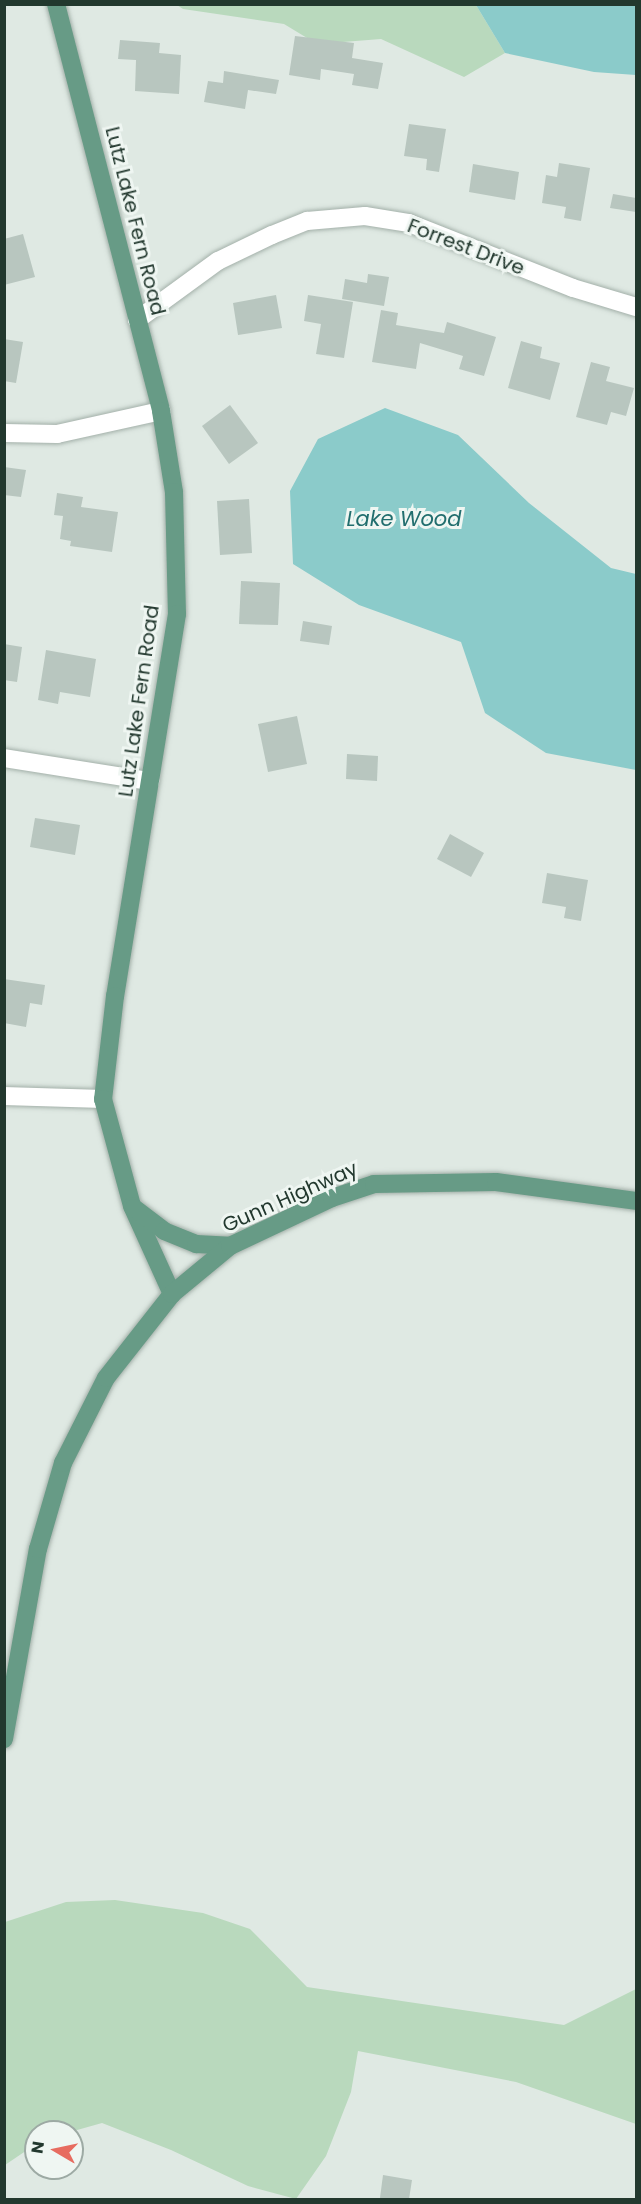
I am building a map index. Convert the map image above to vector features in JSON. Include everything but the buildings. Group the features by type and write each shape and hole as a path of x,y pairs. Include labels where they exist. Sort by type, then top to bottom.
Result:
{"main road":[{"name":"Lutz Lake Fern Road","path":"56,4 161,411 174,492 177,614 115,996 103,1099 132,1206 172,1294"},
{"name":"Gunn Highway","path":"4,1739 38,1549 63,1463 106,1378 172,1294 230,1246 332,1198 374,1184 496,1182 636,1201"},
{"path":"132,1206 164,1231 196,1244 230,1246"}],"street":[{"name":"Forrest Drive","path":"137,320 218,261 272,235 307,222 365,216 410,223 573,288 636,307"},
{"path":"4,433 57,434 161,411"},
{"path":"4,758 150,781"},
{"path":"4,1096 103,1099"}],"green space":[{"path":"177,5 476,5 505,53 464,77 381,39 317,44 284,24 183,9"},
{"path":"115,1900 203,1913 250,1929 307,1987 564,2025 636,1989 636,2124 516,2082 358,2051 351,2092 326,2156 296,2199 248,2186 171,2150 102,2123 84,2128 84,2120 24,2120 24,2152 5,2165 5,1922 66,1902"}],"water":[{"path":"476,5 636,5 636,75 594,72 505,53"},
{"name":"Lake Wood","path":"385,408 458,435 529,503 611,568 636,574 636,770 546,753 485,713 461,642 359,605 293,564 290,491 318,439"}]}
